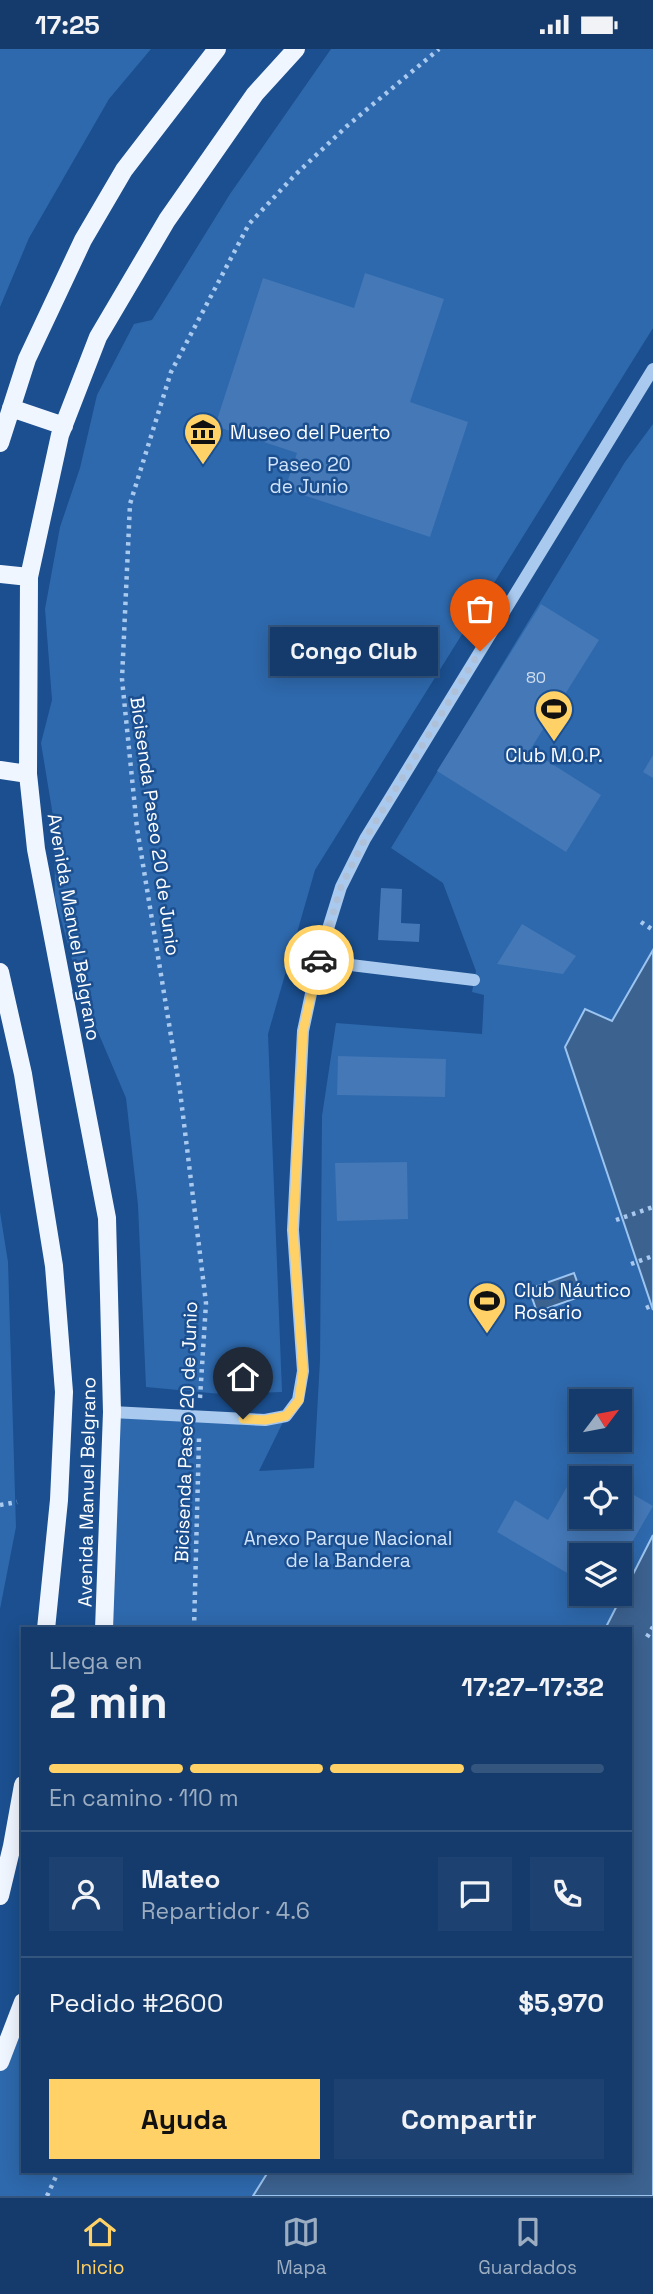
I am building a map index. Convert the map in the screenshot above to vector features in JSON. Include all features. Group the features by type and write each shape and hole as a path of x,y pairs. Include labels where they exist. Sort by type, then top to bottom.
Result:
{"main road":[{"path":"0,443 27,359 90,228 124,170 217,49"},
{"name":"Avenida Manuel Belgrano","path":"104,1627 112,1412 107,1218 36,849 28,774 29,577 64,426 98,337 167,220 255,94 296,49"},
{"path":"11,408 64,426"},
{"path":"0,574 29,577"},
{"path":"0,770 28,774"},
{"name":"Avenida Manuel Belgrano","path":"0,972 23,1074 54,1266 64,1392 58,1500 46,1627"},
{"path":"0,1896 21,1795"},
{"path":"0,2062 21,2007"}],"street":[{"path":"112,1412 265,1420 286,1416 299,1400 303,1371 293,1230 303,1031 318,961 341,887 365,839 653,369"},
{"path":"318,961 474,980"}],"path":[{"name":"Bicisenda Paseo 20 de Junio","path":"194,1627 199,1417 206,1303 180,1091 137,828 122,679 130,503 171,372 249,224 347,126 439,49"},
{"path":"641,922 653,930"},
{"path":"616,1220 653,1207"},
{"path":"631,1264 653,1256"},
{"path":"646,1308 653,1305"},
{"path":"0,1504 17,1502"},
{"path":"647,1637 653,1627"},
{"path":"47,2196 58,2173"}],"green space":[{"path":"0,49 151,49 109,99 29,238 0,307"},
{"name":"Paseo 20 de Junio","path":"331,49 653,49 653,328 315,870 268,1034 282,1392 221,1394 146,1387 138,1205 126,1098 81,992 55,898 54,822 41,743 52,700 45,609 60,527 80,468 97,395 134,324 152,320 230,194"},
{"name":"Anexo Parque Nacional de la Bandera","path":"653,424 653,950 611,1022 565,1047 653,1310 653,1535 632,1576 632,1543 569,1543 569,1606 617,1606 606,1627 104,1627 112,1412 286,1416 259,1471 314,1468 320,1360 322,1116 336,1023 482,1034 484,995 472,992 476,971 443,883 391,848 625,462"},
{"path":"0,1212 8,1262 16,1527 0,1609"},
{"path":"21,2007 21,2173 267,2173 253,2196 0,2196 0,2062"}],"shaded area":[{"path":"653,950 653,1310 565,1047 585,1009 612,1021"},
{"path":"574,1273 582,1296 537,1312 529,1289"},
{"path":"653,1535 653,2196 253,2196 267,2173 632,2173 632,1627 606,1627 617,1606 632,1606 632,1576"}],"building":[{"path":"365,273 444,299 410,402 468,422 430,537 285,489 297,453 215,426 263,278 354,308"},
{"path":"541,604 599,640 530,750 601,795 566,852 437,771"},
{"path":"653,755 653,778 643,772"},
{"path":"381,888 402,889 401,923 420,924 419,942 378,940"},
{"path":"522,924 576,956 563,974 497,964"},
{"path":"338,1056 446,1059 445,1097 337,1095"},
{"path":"407,1162 408,1219 337,1221 335,1163"},
{"path":"569,1483 569,1529 632,1529 632,1494 653,1506 632,1543 569,1543 569,1574 497,1532 515,1500 548,1520"}],"way so far":[{"path":"319,960 341,887 365,839 480,651"}],"place":[{"name":"Museo del Puerto","path":"203,466"},
{"name":"Congo Club","path":"480,651"},
{"name":"Club M.O.P.","path":"554,743"},
{"name":"Club Náutico Rosario","path":"487,1335"}],"route":[{"path":"243,1419 265,1420 286,1416 299,1400 303,1371 293,1230 303,1031 319,960"}]}
